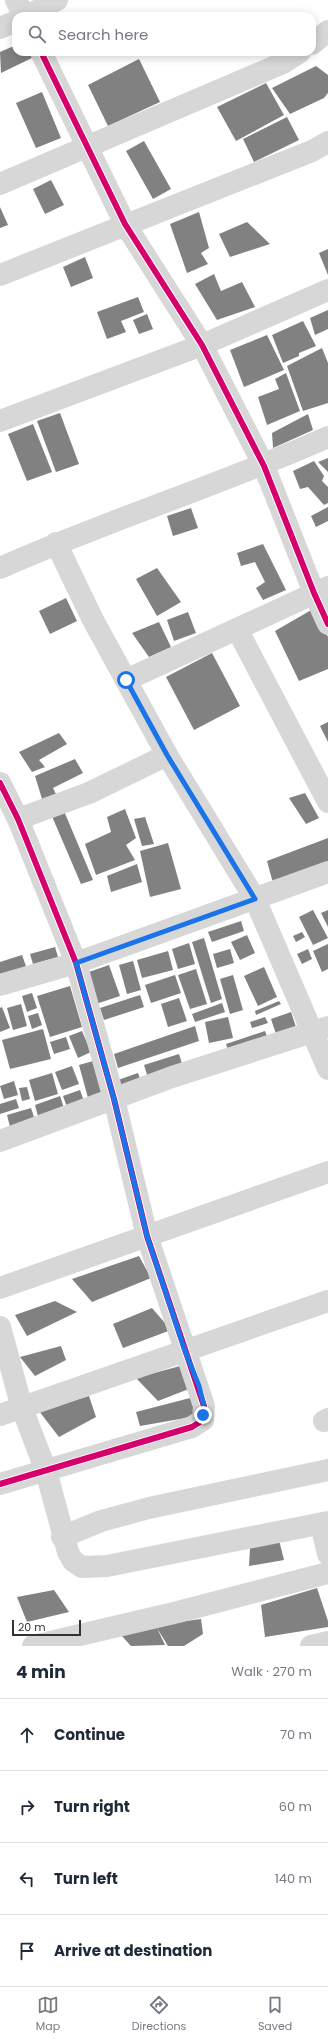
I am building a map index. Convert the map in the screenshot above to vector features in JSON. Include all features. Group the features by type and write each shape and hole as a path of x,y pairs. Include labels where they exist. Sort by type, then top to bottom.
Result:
{"street":[{"path":"16,0 22,12"},
{"path":"34,12 57,0"},
{"path":"0,28 12,23"},
{"path":"316,41 328,31"},
{"path":"43,56 125,224 202,345 264,466 321,590 328,624"},
{"path":"0,184 283,63 294,56"},
{"path":"0,275 125,224 312,151 328,142"},
{"path":"0,421 202,345 328,290"},
{"path":"0,568 56,543 264,466 328,438"},
{"path":"56,543 94,620 167,755 255,899 321,1029 328,1069"},
{"path":"126,680 321,590"},
{"path":"237,629 328,802"},
{"path":"18,819 89,793 167,755"},
{"path":"0,783 18,819 76,963 114,1099 147,1236 185,1351 199,1386 204,1406 203,1420 192,1427 0,1484"},
{"path":"0,985 76,963 328,872"},
{"path":"0,1141 172,1077 321,1029"},
{"path":"0,1288 328,1172"},
{"path":"0,1415 328,1301"},
{"path":"0,1327 22,1408 46,1471 62,1537 73,1561 82,1567 90,1568 107,1566 324,1523 328,1554"},
{"path":"62,1537 101,1521 142,1510 328,1470"},
{"path":"34,1646 178,1612 328,1573"},
{"path":"311,1646 328,1642"}],"building":[{"path":"12,47 12,56 36,56 1,73 0,52"},
{"path":"139,59 160,102 108,126 88,85"},
{"path":"316,66 328,75 328,93 324,98 290,114 272,88"},
{"path":"266,83 284,115 236,141 217,107"},
{"path":"42,92 61,138 36,148 16,103"},
{"path":"287,117 299,140 254,162 243,139"},
{"path":"144,141 171,189 153,199 126,151"},
{"path":"51,180 64,205 45,214 33,189"},
{"path":"0,207 8,225 0,228"},
{"path":"199,212 209,248 201,253 208,264 187,273 170,224"},
{"path":"247,222 270,244 230,257 219,234"},
{"path":"328,249 328,275 319,253"},
{"path":"85,257 93,278 71,287 63,267"},
{"path":"214,274 221,291 242,282 255,307 217,320 195,284"},
{"path":"138,297 144,312 121,321 126,332 107,339 97,312"},
{"path":"328,310 328,329 315,335 310,318"},
{"path":"147,314 153,329 139,334 133,320"},
{"path":"303,321 316,346 299,353 299,356 283,363 272,335"},
{"path":"267,335 284,370 244,387 230,350"},
{"path":"322,348 328,363 328,403 303,411 287,366"},
{"path":"286,373 300,411 267,425 258,397 279,389 275,379"},
{"path":"60,413 79,464 56,472 37,421"},
{"path":"308,414 313,430 273,448 272,433"},
{"path":"33,424 52,472 27,481 8,434"},
{"path":"328,458 328,472 318,462"},
{"path":"314,461 324,476 322,481 328,487 328,503 324,505 308,487 300,489 293,471"},
{"path":"328,507 328,521 316,527 311,516"},
{"path":"191,508 198,528 173,536 167,516"},
{"path":"263,544 286,590 263,600 256,588 265,582 255,562 241,566 237,553"},
{"path":"157,568 181,602 157,616 136,579"},
{"path":"66,598 77,621 50,634 39,611"},
{"path":"313,609 328,637 328,669 299,681 275,631"},
{"path":"188,612 196,633 174,641 167,620"},
{"path":"159,622 171,647 149,657 132,633"},
{"path":"212,653 240,706 194,730 166,677"},
{"path":"328,722 328,742 320,726"},
{"path":"59,733 67,744 39,760 45,767 32,772 19,752"},
{"path":"75,759 83,773 53,788 58,798 43,802 35,776"},
{"path":"305,793 319,818 306,824 289,798"},
{"path":"125,809 136,838 126,845 135,860 96,875 85,844 111,832 107,817"},
{"path":"64,811 93,880 81,884 51,814"},
{"path":"145,817 154,844 142,846 134,819"},
{"path":"328,838 328,862 273,883 267,861"},
{"path":"168,843 181,889 150,897 140,851"},
{"path":"137,864 142,882 111,892 107,876"},
{"path":"313,910 328,938 313,945 299,917"},
{"path":"328,910 328,927 321,913"},
{"path":"241,921 244,931 212,942 208,932"},
{"path":"302,932 305,937 296,942 293,936"},
{"path":"247,935 255,953 240,960 231,942"},
{"path":"204,938 222,999 211,1003 192,942"},
{"path":"189,943 195,964 178,969 172,949"},
{"path":"328,944 328,969 322,972 313,951"},
{"path":"55,947 58,957 33,964 30,954"},
{"path":"230,949 234,963 217,968 213,954"},
{"path":"308,949 312,959 302,964 297,954"},
{"path":"168,951 173,970 142,978 137,960"},
{"path":"22,955 27,969 0,978 0,962"},
{"path":"133,961 141,990 127,994 119,965"},
{"path":"109,965 120,996 96,1004 86,973"},
{"path":"264,967 277,997 258,1006 244,976"},
{"path":"196,969 207,1004 190,1009 178,975"},
{"path":"175,975 181,993 151,1003 145,985"},
{"path":"233,975 243,1010 230,1014 220,979"},
{"path":"70,986 82,1027 50,1037 37,996"},
{"path":"32,993 37,1008 27,1012 22,996"},
{"path":"140,995 144,1007 104,1020 100,1008"},
{"path":"179,998 187,1021 168,1027 161,1004"},
{"path":"279,1001 281,1004 256,1015 255,1011"},
{"path":"222,1003 225,1012 195,1022 192,1014"},
{"path":"21,1004 27,1026 13,1030 7,1008"},
{"path":"2,1007 10,1028 0,1032 0,1008"},
{"path":"291,1012 296,1027 276,1034 271,1019"},
{"path":"38,1013 42,1025 32,1029 28,1016"},
{"path":"228,1017 233,1038 209,1043 205,1022"},
{"path":"265,1017 268,1023 252,1028 250,1022"},
{"path":"195,1026 199,1041 118,1068 114,1054"},
{"path":"43,1029 51,1059 10,1069 2,1040"},
{"path":"82,1031 91,1052 78,1058 69,1036"},
{"path":"265,1031 269,1042 230,1056 226,1044"},
{"path":"66,1037 70,1049 54,1054 50,1042"},
{"path":"179,1054 184,1070 149,1081 144,1065"},
{"path":"93,1061 102,1094 88,1098 79,1065"},
{"path":"72,1066 79,1084 62,1090 55,1072"},
{"path":"52,1073 58,1094 35,1101 29,1080"},
{"path":"138,1073 142,1084 121,1091 118,1080"},
{"path":"14,1081 18,1095 4,1099 0,1086"},
{"path":"27,1087 30,1099 22,1101 19,1088"},
{"path":"80,1090 85,1104 68,1110 63,1096"},
{"path":"60,1096 65,1111 39,1120 35,1105"},
{"path":"16,1099 19,1108 0,1114 0,1104"},
{"path":"31,1108 35,1120 10,1127 7,1115"},
{"path":"139,1256 151,1278 92,1302 72,1279"},
{"path":"55,1301 77,1312 27,1336 15,1315"},
{"path":"152,1308 171,1330 123,1348 113,1324"},
{"path":"61,1346 66,1360 35,1376 20,1357"},
{"path":"180,1366 199,1385 158,1401 136,1378"},
{"path":"89,1396 96,1417 59,1437 39,1411"},
{"path":"190,1398 203,1415 140,1426 136,1412"},
{"path":"279,1540 284,1560 249,1566 250,1548"},
{"path":"317,1588 328,1621 328,1627 265,1637 261,1605"},
{"path":"54,1590 69,1612 27,1622 17,1597"},
{"path":"201,1619 203,1634 184,1646 168,1646 157,1628 165,1645 131,1646 121,1635 156,1625"}],"cycle path":[{"path":"43,56 125,224 202,345 264,466 314,593 328,624"},
{"path":"0,783 18,819 76,963 114,1099 147,1236 204,1406 203,1420 192,1427 0,1484"}],"route":[{"path":"126,680 167,755 255,899 76,963 114,1099 147,1236 185,1351 199,1386 204,1406 203,1415"}]}
